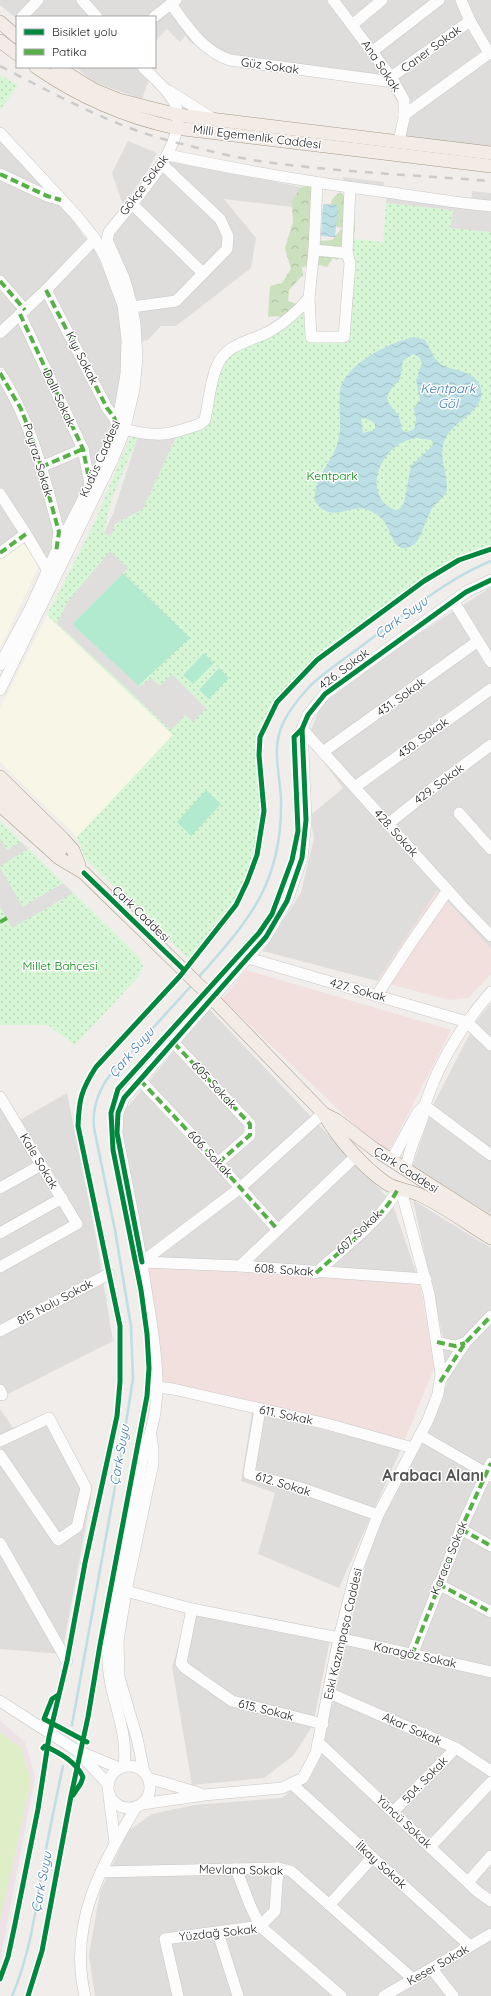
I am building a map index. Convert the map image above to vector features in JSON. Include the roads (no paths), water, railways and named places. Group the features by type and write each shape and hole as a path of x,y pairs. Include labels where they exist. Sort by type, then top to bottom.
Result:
{"main road":[{"path":"0,41 16,53"},
{"name":"Milli Egemenlik Caddesi","path":"38,68 88,98 114,111 147,122 217,121 400,141 491,153"},
{"name":"Milli Egemenlik Caddesi","path":"59,68 94,90 177,121 491,166"},
{"path":"0,777 73,850 81,869"},
{"name":"Çark Caddesi","path":"0,792 81,869 210,996 322,1113 356,1156 385,1182 421,1196 491,1238"},
{"name":"Çark Caddesi","path":"0,805 59,858 81,869"},
{"name":"Çark Caddesi","path":"322,1113 336,1120 391,1161 406,1169 491,1224"},
{"path":"385,1182 386,1171 391,1161"},
{"path":"400,1189 407,1180 406,1169"}],"street":[{"path":"23,16 38,0"},
{"path":"82,0 96,16"},
{"name":"Ana Sokak","path":"333,0 373,51 404,100 404,115 400,141"},
{"path":"352,25 382,0"},
{"path":"373,51 439,0"},
{"path":"404,115 490,53 470,21 461,0"},
{"path":"155,16 173,1"},
{"name":"Güz Sokak","path":"173,1 200,44 230,60 392,80"},
{"name":"Caner Sokak","path":"392,80 470,21"},
{"path":"144,68 159,83 174,103 177,121"},
{"path":"159,83 188,104 217,121"},
{"name":"Gökçe Sokak","path":"107,240 109,232 165,160 177,121"},
{"name":"Kudüs Caddesi","path":"0,665 90,484 120,428 126,374 127,340 123,305 108,264 95,239 76,215 1,138"},
{"path":"165,160 220,166 350,188 491,206"},
{"path":"132,307 176,301 227,249 228,236 220,219 165,160"},
{"path":"0,174 47,196 61,200"},
{"path":"317,183 314,250 309,298 311,337 344,337 350,263 347,253 350,188"},
{"path":"131,203 203,273"},
{"path":"0,333 46,290 95,239"},
{"name":"Kudüs Caddesi","path":"0,690 112,459 120,428 134,388 137,358 135,324 132,307 124,278 107,240"},
{"path":"314,250 347,253"},
{"name":"Dallı Sokak","path":"0,281 22,312 83,449 90,484"},
{"name":"Kıyı Sokak","path":"46,290 120,428"},
{"path":"120,428 144,434 164,435 200,424 205,420 216,366 225,352 237,344 270,331 294,316 309,298"},
{"name":"Poyraz Sokak","path":"0,373 21,409 41,467 59,532 56,552"},
{"path":"41,467 83,449"},
{"path":"0,494 48,571"},
{"path":"0,553 26,534"},
{"name":"426. Sokak","path":"151,1436 158,1387 155,1344 142,1262 118,1133 118,1113 124,1098 174,1042 210,996 248,958 266,937 287,901 302,858 306,820 302,729 308,715 325,694 466,592 491,580"},
{"path":"454,602 491,662"},
{"name":"431. Sokak","path":"323,752 478,641"},
{"name":"430. Sokak","path":"355,788 491,688"},
{"name":"428. Sokak","path":"302,729 491,936"},
{"name":"429. Sokak","path":"388,824 491,745"},
{"path":"459,813 491,849"},
{"path":"377,995 448,890"},
{"name":"427. Sokak","path":"248,958 467,1022"},
{"path":"406,1169 407,1155 422,1118 424,1106 444,1061 467,1022 491,992"},
{"path":"467,1022 491,1045"},
{"name":"605. Sokak","path":"174,1042 250,1124 252,1130 250,1135 218,1163"},
{"name":"606. Sokak","path":"140,1080 218,1163 278,1230"},
{"name":"Kale Sokak","path":"0,1097 4,1112 41,1165 77,1224 0,1267"},
{"path":"424,1106 491,1155"},
{"path":"391,1161 418,1112 424,1106"},
{"path":"142,1262 240,1188 322,1113"},
{"path":"240,1266 356,1156"},
{"path":"0,1188 41,1165"},
{"name":"607. Sokak","path":"316,1272 369,1225 400,1189"},
{"name":"Eski Kazımpaşa Caddesi","path":"139,1806 204,1795 282,1788 303,1778 316,1753 339,1638 355,1575 378,1515 420,1435 438,1394 440,1382 437,1342 426,1279 400,1189"},
{"path":"0,1232 62,1198"},
{"name":"608. Sokak","path":"142,1262 240,1266 426,1279"},
{"name":"815 Nolu Sokak","path":"0,1331 109,1274"},
{"path":"440,1382 465,1343 491,1316"},
{"path":"437,1342 455,1346 465,1343"},
{"name":"611. Sokak","path":"158,1387 173,1389 327,1424 413,1448"},
{"name":"612. Sokak","path":"260,1409 249,1474 301,1488 378,1515"},
{"path":"0,1440 49,1418 86,1488 78,1528 58,1540 0,1455"},
{"path":"420,1435 490,1471"},
{"path":"85,1996 79,1952 89,1898 115,1843 150,1792 137,1738 119,1676 118,1641 126,1592 153,1463 151,1436"},
{"path":"115,1843 108,1783 110,1777 121,1767 126,1753 125,1735 113,1691 108,1660 110,1627 144,1450 151,1436"},
{"name":"Karaca Sokak","path":"412,1655 438,1584 461,1529 490,1471"},
{"path":"461,1529 491,1546"},
{"path":"0,1543 67,1662"},
{"path":"438,1584 491,1612"},
{"path":"126,1592 192,1609 339,1638"},
{"name":"615. Sokak","path":"192,1609 181,1663 185,1668 232,1701 322,1724"},
{"name":"Karagöz Sokak","path":"339,1638 491,1672"},
{"name":"Akar Sokak","path":"329,1693 456,1748 491,1771"},
{"path":"0,1701 76,1750 121,1767 131,1766 146,1775"},
{"name":"Yüncü Sokak","path":"318,1742 468,1882 491,1901"},
{"name":"504. Sokak","path":"393,1812 456,1748"},
{"path":"76,1750 108,1783"},
{"name":"Eski Kazımpaşa Caddesi","path":"146,1775 204,1795"},
{"path":"430,1847 491,1782"},
{"name":"İlkay Sokak","path":"292,1784 470,1946"},
{"path":"109,1796 123,1808 139,1806"},
{"path":"468,1882 491,1856"},
{"path":"329,1904 372,1858"},
{"path":"236,1869 260,1926 275,1911 278,1868"},
{"name":"Mevlana Sokak","path":"101,1872 278,1868 291,1871 413,1979"},
{"name":"Yüzdağ Sokak","path":"178,1996 165,1939 218,1933 260,1926 341,1996"},
{"path":"218,1933 238,1996"},
{"name":"Keser Sokak","path":"384,1996 491,1934"},
{"path":"432,1969 453,1996"}],"water":[{"path":"323,204 338,205 335,237 321,236"},
{"name":"Kentpark Göl","path":"414,337 425,340 439,363 468,373 476,379 481,392 480,400 476,407 457,424 443,443 442,456 447,482 447,491 433,507 416,543 409,547 403,548 399,547 395,543 384,522 374,513 366,509 336,513 329,512 322,509 315,501 315,493 319,479 334,452 339,438 340,391 343,381 359,363 382,349","holes":["413,354 419,357 422,363 416,380 420,400 414,408 416,419 414,430 406,432 402,430 399,416 389,404 387,397 390,390 400,379 403,361","364,418 372,421 375,424 375,430 363,433 361,419","417,438 431,440 433,443 432,446 411,466 404,503 399,510 395,510 384,503 378,493 377,481 379,470 385,458 393,448 404,441"]}],"waterway":[{"name":"Çark Suyu","path":"198,978 232,939 246,920 268,881 275,859 281,806 277,759 278,740 282,725 292,707 310,686 323,674 442,587 491,561"},
{"name":"Çark Suyu","path":"72,1725 133,1379 131,1326 115,1230 94,1128 95,1107 102,1087 110,1075 192,985"},
{"name":"Çark Suyu","path":"12,1996 32,1932 45,1853 63,1766"}],"railway":[{"path":"0,66 106,119 151,135 216,153 259,161 317,168 491,181"}],"district":[{"name":"Arabacı Alanı","path":"433,1475"}],"park label":[{"name":"Kentpark","path":"332,476"},
{"name":"Millet Bahçesi","path":"60,966"}]}
